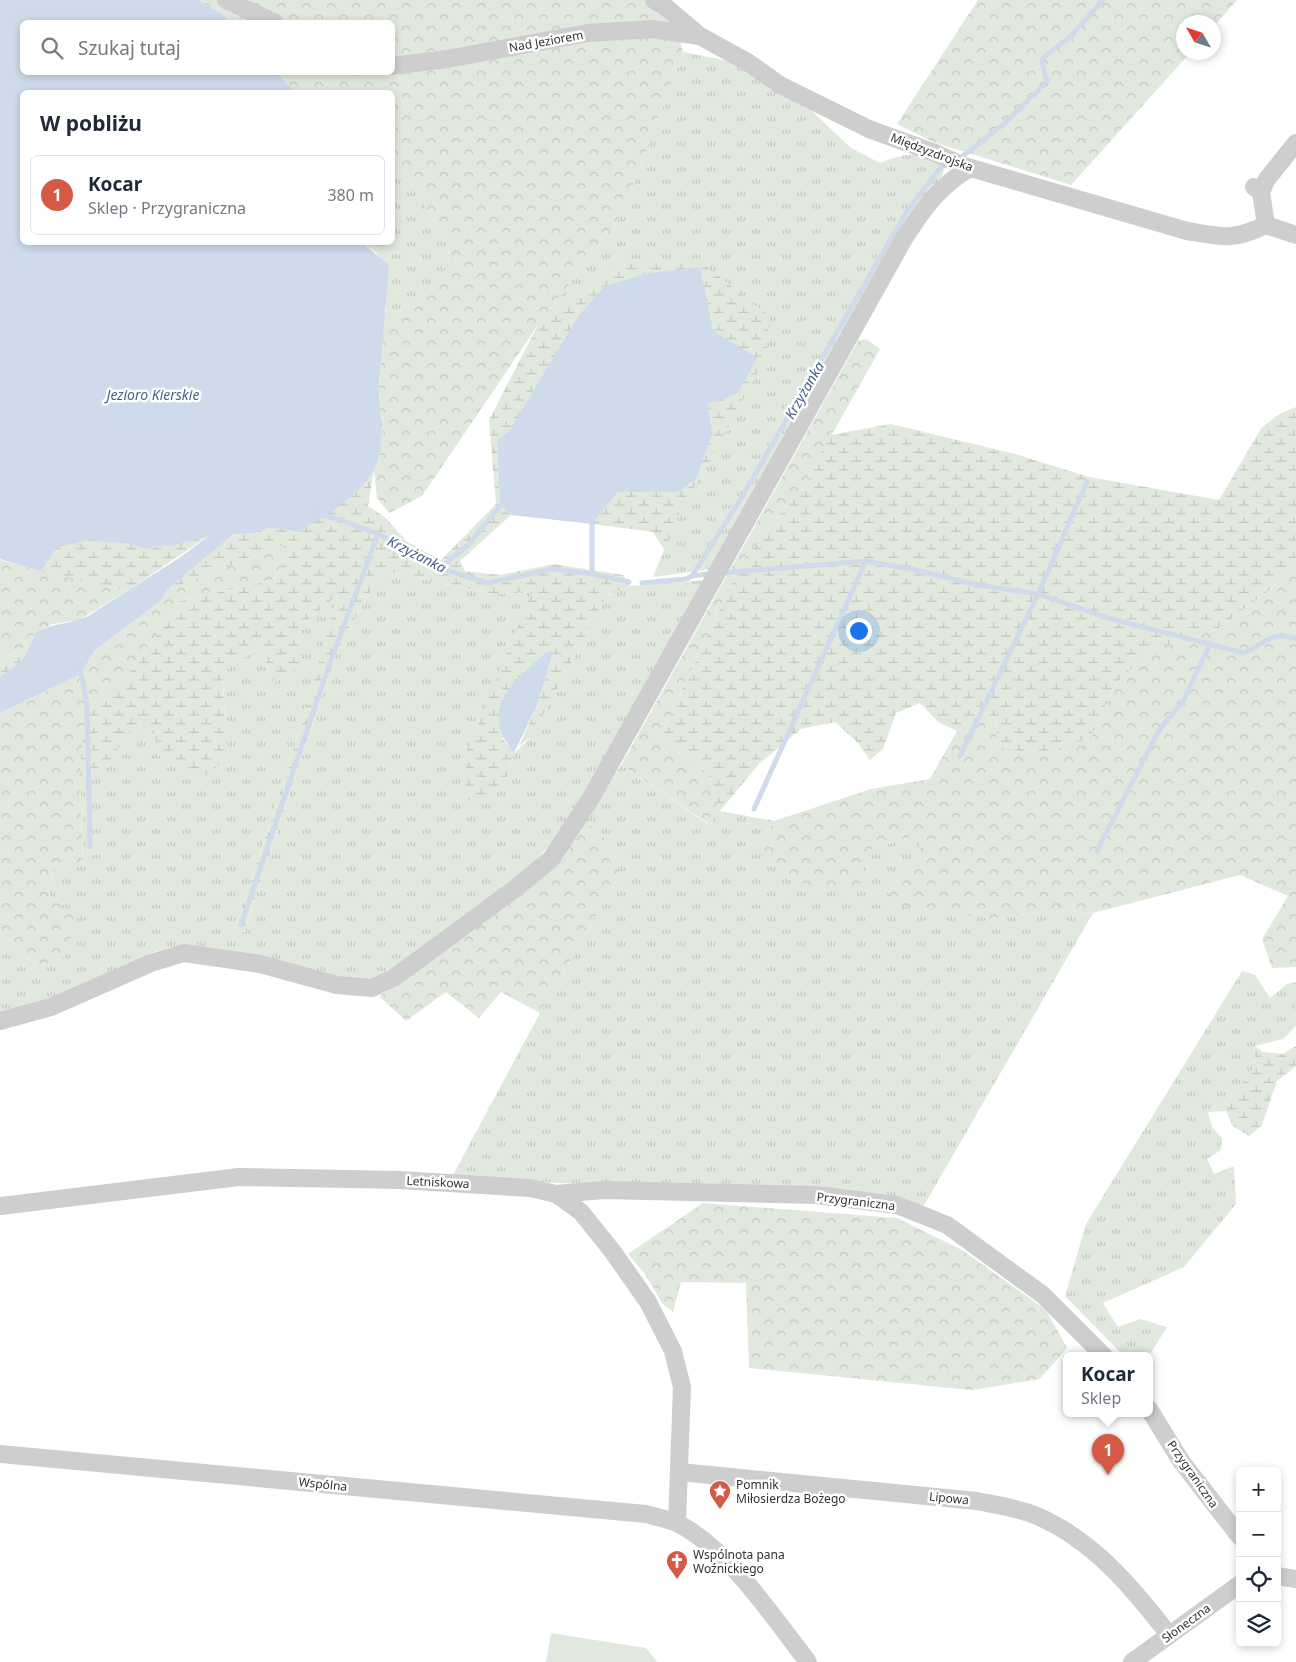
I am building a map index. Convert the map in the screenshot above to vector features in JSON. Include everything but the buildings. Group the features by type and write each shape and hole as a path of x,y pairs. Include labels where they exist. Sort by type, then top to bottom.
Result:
{"street":[{"path":"226,0 270,20"},
{"name":"Międzyzdrojska","path":"654,0 667,8 700,36 749,63 780,85 869,129 970,168 1187,231 1218,236 1242,236 1266,225"},
{"name":"Nad Jeziorem","path":"395,66 447,59 588,33 652,29 700,36"},
{"path":"1296,143 1267,179 1259,194 1266,225 1296,234"},
{"path":"0,1021 51,1007 151,962 184,953 260,964 337,985 372,988 396,978 516,888 551,859 591,798 905,237 933,196 950,179 970,168"},
{"name":"Letniskowa","path":"0,1206 239,1176 409,1181 530,1188 556,1194 581,1212 613,1252 648,1302 673,1351 682,1387 677,1523"},
{"name":"Przygraniczna","path":"556,1194 604,1190 816,1195 897,1205 947,1225 1043,1295 1100,1352"},
{"name":"Przygraniczna","path":"1153,1416 1181,1461 1236,1531"},
{"name":"Wspólna","path":"0,1454 646,1514 677,1523 706,1541 724,1559 808,1662"},
{"name":"Lipowa","path":"680,1472 977,1501 1008,1507 1037,1516 1095,1552 1119,1574 1169,1635"},
{"path":"1281,1577 1296,1579"},
{"name":"Słoneczna","path":"1132,1662 1236,1587"}],"green space":[{"path":"199,0 646,0 673,16 683,52 623,213 538,325 422,496 389,513 377,498 374,470 379,458 382,425 379,385 383,333 407,302 437,284 448,264 449,244 426,207 423,194 395,171 395,90 293,90 278,75 395,75 395,20 227,20 226,17"},
{"path":"978,0 1237,0 1221,18 1221,15 1176,15 1176,60 1184,60 1071,185 933,142 897,124"},
{"path":"683,52 739,63 798,98 851,148 880,163 905,155 920,155 944,166 943,175 907,226 713,569 653,577 681,509 538,325 623,213"},
{"path":"395,171 423,194 426,207 449,244 448,264 437,285 407,302 383,333 386,309 377,253 365,245 395,245"},
{"path":"360,245 364,245 389,265 379,385 382,425 379,458 374,470 368,506 386,518 407,542 441,560 496,504 489,420 538,325 623,261 700,262 769,315 767,355 712,458 681,509 665,551 653,532 592,524 618,492 678,492 712,434 708,404 738,393 756,358 713,331 510,430 497,440 500,506 511,515 460,561 465,571 500,575 554,564 623,575 630,586 607,596 532,736 519,746 537,705 553,652 503,739 514,753 505,784 476,802 465,799 467,751 532,592 492,594 382,570 336,654 244,932 235,929 287,771 338,595 298,628 302,664 273,684 261,645 222,673 228,754 208,776 157,755 155,731 133,726 104,771 80,776 84,707 127,677 180,601 273,580 298,540 167,590 232,534 210,535 127,591 33,569 0,559"},
{"path":"866,339 880,349 803,486 742,561 659,739 708,773 720,811 709,824 621,765 858,341"},
{"path":"1296,407 1296,561 1292,561 1271,589 1216,630 1154,649 1116,683 1091,737 1040,755 998,747 995,718 989,714 980,713 957,731 938,722 920,703 896,713 883,749 870,760 858,743 835,722 801,729 759,764 720,811 708,773 659,739 742,561 803,486 831,435 891,424 1015,454 1089,477 1219,500 1262,427 1281,413"},
{"path":"298,540 273,580 180,601 127,677 85,707 80,776 83,863 53,870 49,896 77,920 64,957 38,967 0,932 0,713 81,674 94,651 160,601 167,590"},
{"path":"0,560 127,591 79,620 53,624 36,632 32,644 8,656 0,654"},
{"path":"1292,561 1296,561 1296,967 1272,968 1262,939 1288,896 1240,875 1093,913 1055,910 992,919 891,903 888,893 921,847 916,835 870,850 859,885 817,890 784,875 761,847 766,832 774,821 871,789 930,779 957,731 980,713 989,714 995,718 998,747 1091,737 1116,683 1154,649 1216,630 1271,589"},
{"path":"382,570 492,594 533,592 467,751 505,784 514,753 532,736 607,596 630,586 707,580 564,829 523,875 373,983 183,945 154,952 60,998 0,1016 0,932 38,967 76,920 49,896 53,869 83,862 80,776 104,771 133,726 156,731 157,755 170,760 228,754 222,673 261,645 273,683 301,664 298,628 338,595 287,771 235,929 244,932 336,654"},
{"path":"32,644 14,670 0,676 0,654 8,656"},
{"path":"621,765 708,824 720,811 774,821 766,832 870,850 916,835 921,847 888,893 992,919 1055,910 1093,913 923,1207 808,1191 554,1183 453,1175 540,1013 619,876 614,849 586,820"},
{"path":"586,820 614,849 619,876 540,1013 501,992 479,1018 446,992 406,1021 379,996 468,930"},
{"path":"1242,971 1255,975 1270,998 1287,984 1296,982 1296,1026 1283,1039 1255,1046 1254,1067 1228,1102 1226,1111 1208,1112 1212,1127 1222,1138 1221,1150 1207,1159 1214,1174 1234,1166 1236,1204 1184,1267 1103,1303 1118,1327 1140,1319 1167,1327 1151,1352 1120,1352 1065,1296 1086,1224"},
{"path":"1255,1046 1263,1052 1283,1054 1296,1046 1296,1066 1277,1081 1262,1125 1249,1136 1233,1126 1226,1111 1228,1102 1254,1067"},
{"path":"703,1203 897,1218 962,1250 1046,1310 1067,1348 1040,1379 972,1390 749,1368 746,1283 681,1282 673,1312 662,1303 645,1274 628,1254"},
{"path":"551,1633 646,1648 657,1662 546,1662"}],"water":[{"name":"Jezioro Kierskie","path":"0,0 199,0 226,17 227,20 20,20 20,75 278,75 293,90 20,90 20,245 364,245 389,265 379,383 381,448 378,459 368,479 360,489 341,505 299,532 272,527 253,533 233,534 167,590 160,601 94,651 81,674 0,713 0,676 18,664 30,646 36,632 88,616 179,558 209,536 171,546 155,546 147,549 125,543 102,542 92,539 56,548 41,571 0,559"},
{"path":"700,267 713,331 757,358 738,393 708,404 712,434 696,479 678,492 618,492 592,524 511,515 500,506 497,440 510,430 579,315 605,286 649,273"},
{"path":"547,652 553,652 537,705 514,753 503,737 499,722 499,709 512,685"}],"waterway":[{"name":"Krzyżanka","path":"963,156 1005,123 1042,87 1047,81 1042,63 1044,57 1070,37 1103,0"},
{"name":"Krzyżanka","path":"642,583 686,579 692,576 742,497 907,211 940,168 946,165"},
{"path":"960,756 1038,594 1087,482"},
{"path":"440,568 468,545 500,506"},
{"name":"Krzyżanka","path":"317,514 341,520 378,534 440,568 487,583 553,569 592,574 629,582"},
{"path":"592,524 592,574"},
{"path":"241,925 332,657 378,534"},
{"path":"723,573 866,561 916,570 977,585 1038,594 1108,618 1244,653 1273,637 1286,636 1296,638"},
{"path":"754,809 866,561"},
{"path":"692,576 707,574"},
{"path":"1097,851 1159,730 1182,703 1210,645"},
{"path":"81,674 87,704 90,847"}],"place":[{"name":"Kocar","path":"1108,1475"},
{"name":"Pomnik Miłosierdza Bożego","path":"720,1510"},
{"name":"Wspólnota pana Woźnickiego","path":"677,1580"}]}
